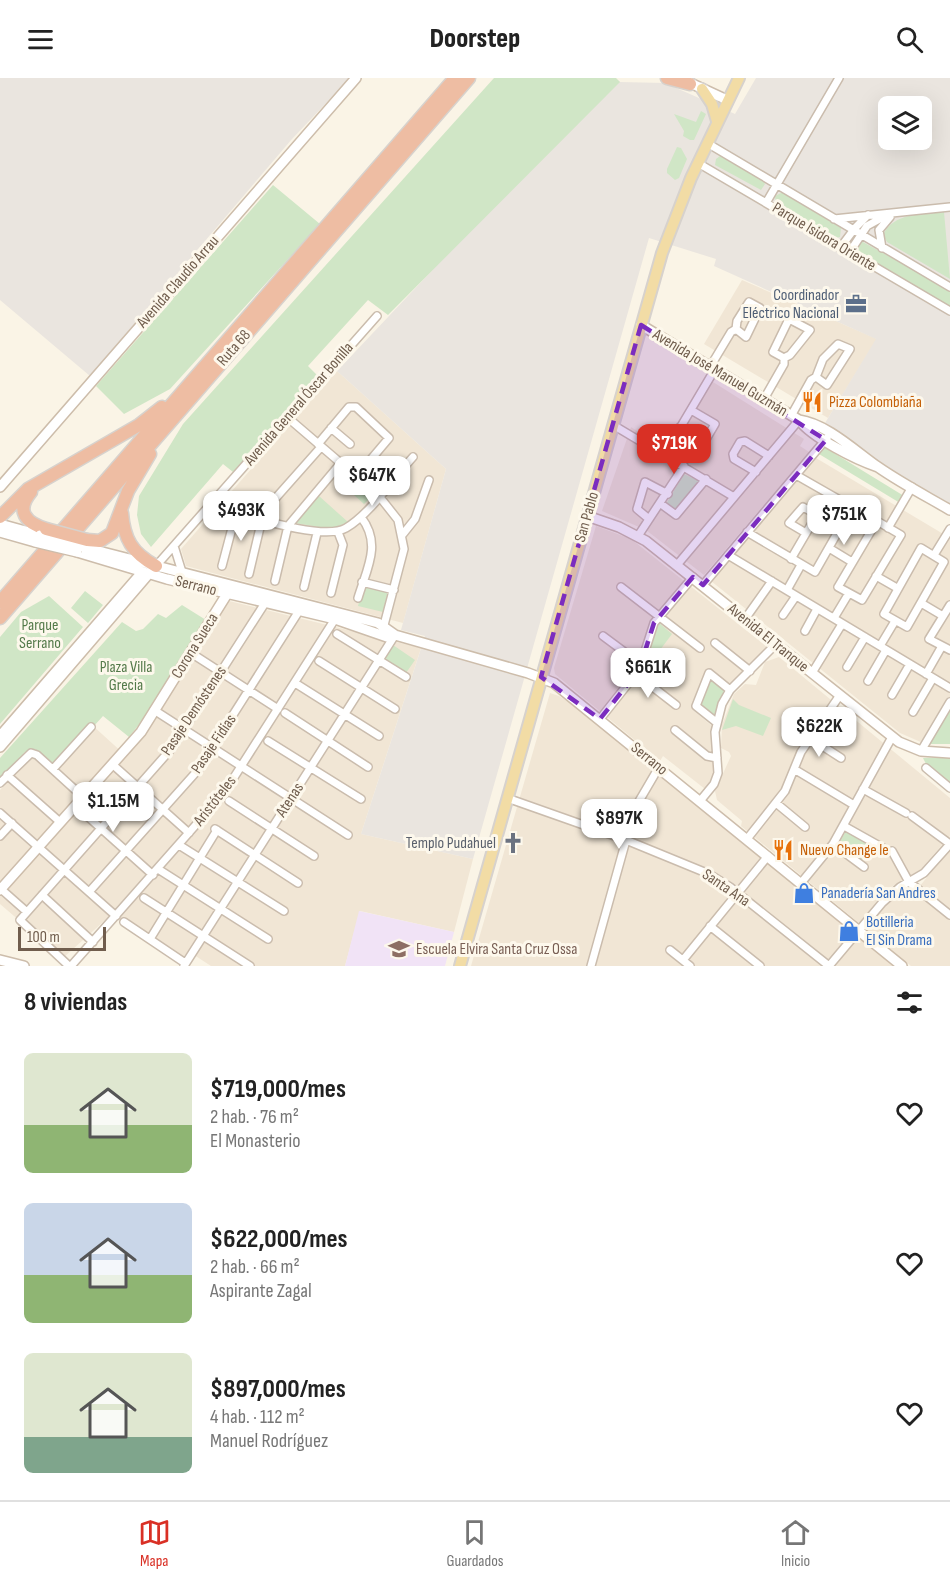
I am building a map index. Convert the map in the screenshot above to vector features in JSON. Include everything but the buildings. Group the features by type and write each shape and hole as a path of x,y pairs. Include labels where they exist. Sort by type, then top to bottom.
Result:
{"highway":[{"name":"Ruta 68","path":"0,602 455,78"},
{"name":"Ruta 68","path":"0,618 469,78"},
{"path":"454,96 476,78"},
{"path":"667,78 696,86"},
{"path":"0,517 21,494 139,424 204,367"},
{"path":"38,484 23,504 23,514 40,535 82,546 109,537 115,529 133,482 170,422"},
{"path":"122,508 124,530 132,548 152,569"}],"main road":[{"name":"San Pablo","path":"460,966 641,325 670,232 698,163 739,78"},
{"path":"696,86 712,104 717,121"}],"street":[{"name":"Avenida Claudio Arrau","path":"0,487 356,78"},
{"path":"678,78 727,100"},
{"path":"766,202 839,78"},
{"path":"707,143 950,287"},
{"name":"Parque Isidora Oriente","path":"698,163 950,311"},
{"path":"834,219 950,207"},
{"path":"849,253 860,235 874,220 892,214"},
{"path":"882,248 879,237 880,227 892,214"},
{"path":"840,248 852,231 868,215"},
{"path":"749,302 759,305 760,308 748,336 740,334 736,329 737,321 746,304 749,302"},
{"name":"Avenida General Óscar Bonilla","path":"0,747 152,569 211,506 377,316"},
{"path":"764,399 784,364 783,358 773,352 787,320 809,328 790,356 783,358"},
{"name":"Avenida José Manuel Guzmán","path":"641,325 795,418 806,428 828,437 950,510"},
{"path":"664,455 691,410 731,332 736,329"},
{"path":"677,565 769,456 795,418 811,380 816,377 823,359 838,344 850,349 827,385 816,377"},
{"path":"249,574 260,519 320,446 349,406 354,405 389,438 356,477"},
{"path":"680,427 705,441 715,424 691,410"},
{"path":"287,417 379,496 396,515 403,534 403,555 384,625"},
{"path":"613,425 734,496"},
{"path":"331,428 350,444"},
{"path":"703,585 828,437"},
{"path":"756,472 734,459 733,454 740,442 745,441 769,456"},
{"path":"211,506 317,533 338,532 361,517 412,457"},
{"path":"275,581 288,526 340,464"},
{"path":"638,536 668,494 684,466"},
{"path":"747,532 815,572 852,507 796,475"},
{"path":"403,534 416,519 429,480"},
{"path":"661,504 676,515 706,480"},
{"path":"649,519 637,509 645,482 668,494"},
{"path":"888,528 912,487"},
{"path":"791,559 829,494"},
{"path":"806,533 789,523 803,507 817,515"},
{"path":"222,566 236,513"},
{"name":"Avenida El Tranque","path":"587,516 638,536 693,577 892,737 921,751 950,753"},
{"path":"358,598 373,542 370,530 361,517"},
{"path":"877,521 888,528 901,535 862,600 838,587 877,521"},
{"path":"0,524 40,535"},
{"path":"934,555 950,529"},
{"path":"0,532 40,535"},
{"path":"331,593 342,544 338,532"},
{"path":"304,586 317,533"},
{"name":"Serrano","path":"82,546 227,594 336,619 387,637 393,634"},
{"name":"Serrano","path":"174,546 182,572"},
{"path":"921,548 934,555 944,562 907,627 884,614 921,548"},
{"path":"829,549 852,562"},
{"path":"728,555 950,688"},
{"path":"787,590 801,565"},
{"name":"Avenida General Óscar Bonilla","path":"0,736 138,577 152,569"},
{"name":"Serrano","path":"152,569 182,572 384,625 393,634 542,677 566,691 902,966"},
{"path":"876,576 897,588"},
{"path":"600,719 642,665 651,631 659,616 693,577"},
{"path":"745,619 772,581"},
{"path":"362,582 394,590"},
{"path":"621,587 700,648"},
{"path":"834,618 849,593"},
{"name":"Corona Sueca","path":"1,890 112,764 154,711 227,594"},
{"path":"783,615 796,596"},
{"name":"Pasaje Demóstenes","path":"70,966 20,920 138,787 184,730 265,603"},
{"path":"921,603 943,616"},
{"path":"950,605 929,639 950,650"},
{"path":"805,631 817,609"},
{"name":"Pasaje Fidias","path":"89,892 193,776 299,611"},
{"name":"Aristóteles","path":"70,966 225,793 241,766 281,711 295,682 336,619"},
{"path":"868,681 895,621"},
{"path":"812,673 842,624"},
{"path":"337,634 406,677"},
{"name":"Atenas","path":"184,965 311,768 393,634"},
{"path":"603,636 642,665"},
{"path":"847,667 865,637"},
{"path":"715,643 750,671"},
{"path":"700,801 716,778 716,722 722,704 730,690 776,644"},
{"path":"913,712 942,646"},
{"path":"191,653 368,767"},
{"path":"319,661 394,709"},
{"path":"892,695 910,664"},
{"path":"716,722 696,706 709,673 730,690"},
{"path":"636,674 676,705"},
{"path":"295,682 379,736"},
{"path":"747,839 788,787 794,769 810,738 840,695"},
{"path":"921,751 950,702"},
{"path":"154,711 348,836"},
{"path":"53,769 91,726"},
{"path":"675,730 707,756 717,758"},
{"path":"801,883 833,844 892,737"},
{"path":"810,738 841,758"},
{"path":"267,741 361,799"},
{"path":"0,783 31,753 53,769 83,797"},
{"path":"112,764 189,833"},
{"path":"591,966 638,803 659,767"},
{"path":"926,768 950,788"},
{"path":"794,769 854,806"},
{"path":"7,775 60,822"},
{"path":"829,966 882,903 924,873 950,844 909,815 862,789"},
{"name":"Santa Ana","path":"507,798 626,840 709,874 738,893 829,966"},
{"path":"230,801 314,856"},
{"path":"776,803 805,827"},
{"path":"75,806 126,851 155,872 183,885 268,939"},
{"path":"0,813 116,916"},
{"path":"0,836 12,823"},
{"path":"844,826 888,850 909,882 950,915"},
{"path":"150,939 200,858 214,829 298,883"},
{"path":"833,844 864,867"},
{"path":"179,845 284,911"},
{"path":"683,960 768,856"},
{"path":"1,890 27,912"},
{"path":"42,895 93,942"},
{"path":"144,898 250,966"},
{"path":"124,922 184,965"},
{"path":"710,926 760,966"},
{"path":"670,950 690,966"},
{"path":"0,960 24,966"}],"highlighted area":[{"path":"641,325 826,440 703,585 693,577 654,623 639,670 600,719 541,677"}],"shaded area":[{"path":"0,78 350,78 292,139 90,376 0,300"},
{"path":"614,78 620,82 665,83 735,114 756,78 950,78 950,505 822,428 876,339 714,266 716,259 649,238 473,859 361,834 425,636 401,630 446,469 337,371"},
{"path":"742,280 877,339 828,418 704,344"},
{"path":"337,371 446,469 403,623 186,566 181,549"},
{"path":"705,377 804,439 800,446 809,452 704,575 646,530 602,511 631,427 661,447 665,446"},
{"path":"816,458 950,538 950,699 923,743 900,733 711,581"},
{"path":"596,526 631,539 767,647 754,666 730,687 707,672 693,710 712,726 714,776 705,789 663,756 660,761 555,674 554,668"},
{"path":"229,601 421,648 361,834 473,859 454,932 360,911 345,966 211,966 188,951 183,958 112,914 63,958 0,904 0,790 28,759 34,758 52,773 92,725 124,754 140,736"},
{"path":"779,657 950,798 950,836 920,870 886,890 859,923 741,826 742,821 717,800 715,791 731,756 729,752 721,748 722,725 734,694 745,684 756,685 765,662"},
{"path":"550,693 578,708 895,966 471,966"},
{"path":"950,849 950,966 911,966 865,928 896,895 908,887 915,892"},
{"name":"Escuela Elvira Santa Cruz Ossa","path":"359,911 454,932 445,966 345,966"}],"green space":[{"path":"494,78 616,78 620,82 388,315 368,300 308,366 318,376 233,472 223,464 151,547 141,534 137,515 139,496 183,424"},
{"path":"701,111 706,114 694,140 690,140 683,136 684,131 674,114 696,122"},
{"path":"677,147 681,148 687,159 679,178 675,180 667,173 667,169"},
{"path":"720,156 763,181 765,184 761,190 715,165 716,159"},
{"path":"273,185 320,224 170,389 124,414 96,386"},
{"path":"783,192 841,228 840,237 835,238 776,204 775,196"},
{"path":"944,212 950,279 887,242 883,235 894,222 901,218"},
{"path":"861,241 950,290 950,307 857,251"},
{"path":"824,447 904,496 900,503 819,454"},
{"path":"341,471 371,497 364,504 335,478"},
{"path":"684,474 701,482 676,511 666,504"},
{"path":"319,496 348,522 331,529 295,523"},
{"path":"364,584 388,590 383,612 358,606"},
{"path":"85,591 103,605 88,623 71,608"},
{"name":"Parque Serrano","path":"49,596 83,627 0,724 0,637 21,612"},
{"name":"Plaza Villa Grecia","path":"182,605 206,620 148,713 129,737 103,716 56,768 35,749 25,752 0,780 0,758 122,622 136,631 143,629 158,614 166,618"},
{"path":"659,623 672,634 648,666 654,632"},
{"path":"393,645 415,660 406,673 384,659"},
{"path":"709,677 725,689 714,718 699,705"},
{"path":"733,699 739,705 771,718 763,736 736,726 722,730"},
{"path":"950,708 950,744 927,744"},
{"path":"950,757 950,783 927,766 923,758"},
{"path":"846,831 870,844 861,862 838,845"}],"place":[{"name":"Coordinador Eléctrico Nacional","path":"856,304"},
{"name":"Pizza Colombiaña","path":"812,402"},
{"name":"Templo Pudahuel","path":"513,843"},
{"name":"Nuevo Change le","path":"783,850"},
{"name":"Panadería San Andres","path":"804,893"},
{"name":"Botilleria El Sin Drama","path":"849,931"},
{"name":"Escuela Elvira Santa Cruz Ossa","path":"399,949"}]}
